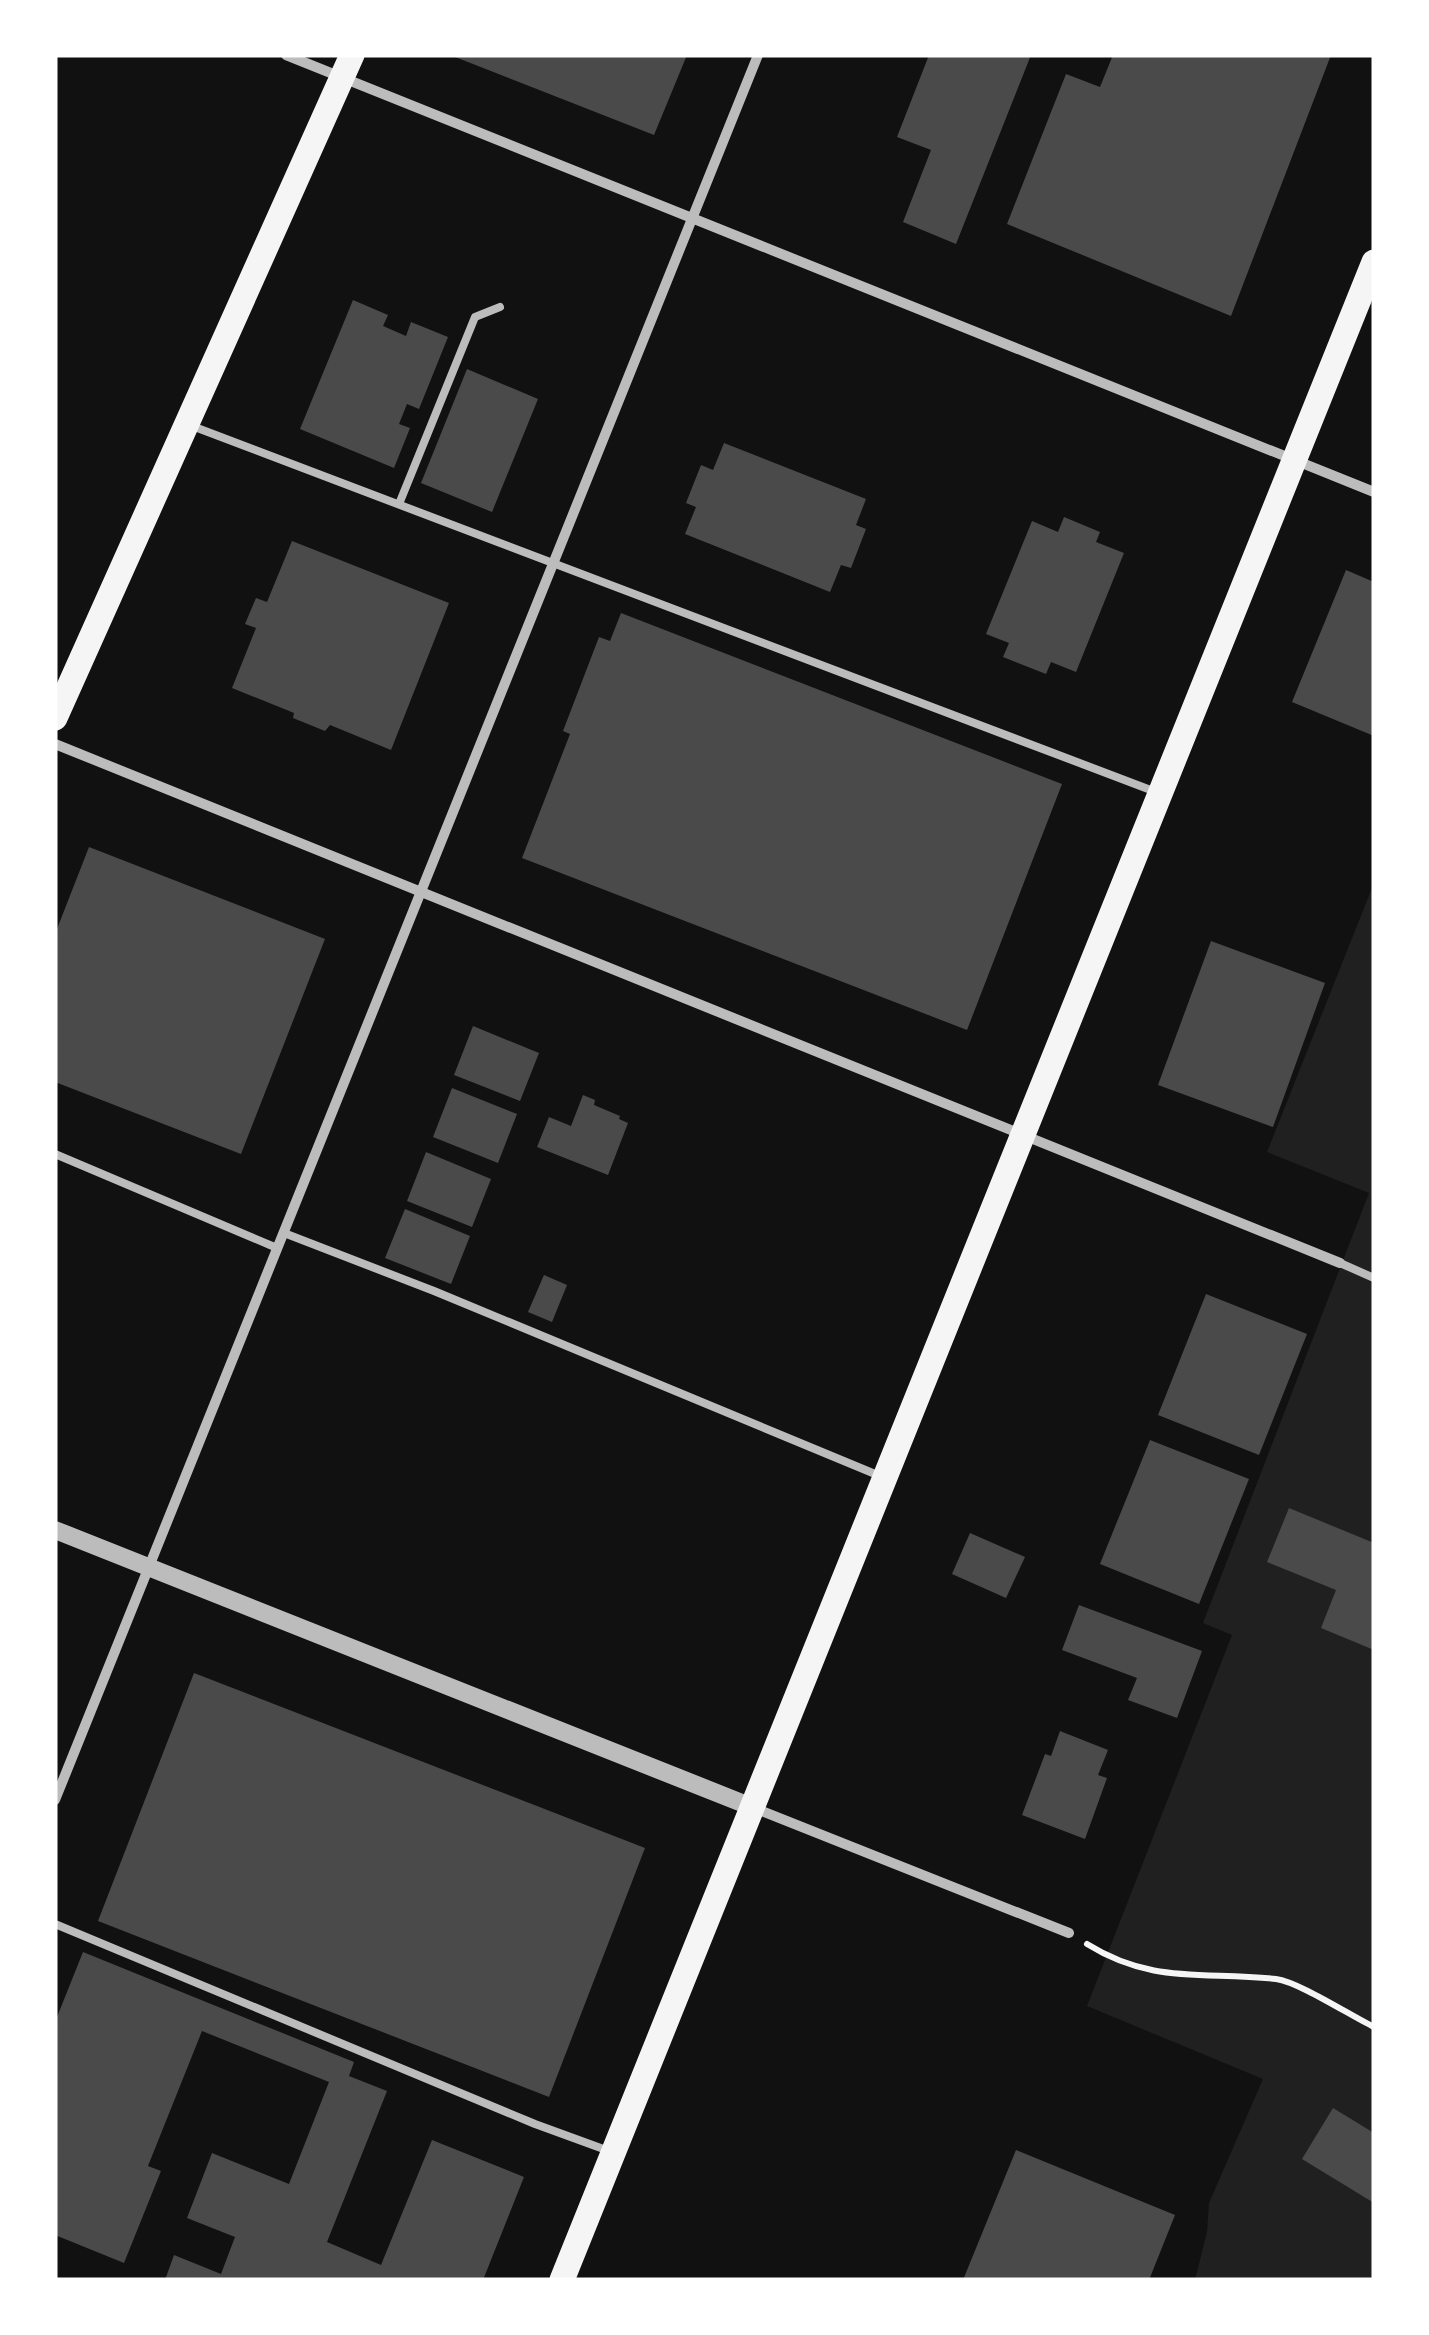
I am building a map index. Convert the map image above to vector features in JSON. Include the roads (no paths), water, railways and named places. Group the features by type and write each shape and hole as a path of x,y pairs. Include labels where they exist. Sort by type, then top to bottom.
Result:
{"main road":[{"path":"55,718 348,67"},
{"path":"562,2280 1374,262"}],"street":[{"path":"286,55 348,67 692,218 1374,492"},
{"path":"55,1800 758,55"},
{"path":"55,744 1340,1263"},
{"path":"55,1530 1068,1934"}],"lane":[{"path":"399,504 475,317 500,306"},
{"path":"188,424 1160,794"},
{"path":"55,1154 277,1248"},
{"path":"284,1234 434,1291 884,1478"},
{"path":"1340,1263 1374,1278"},
{"path":"55,1924 613,2153"}]}
